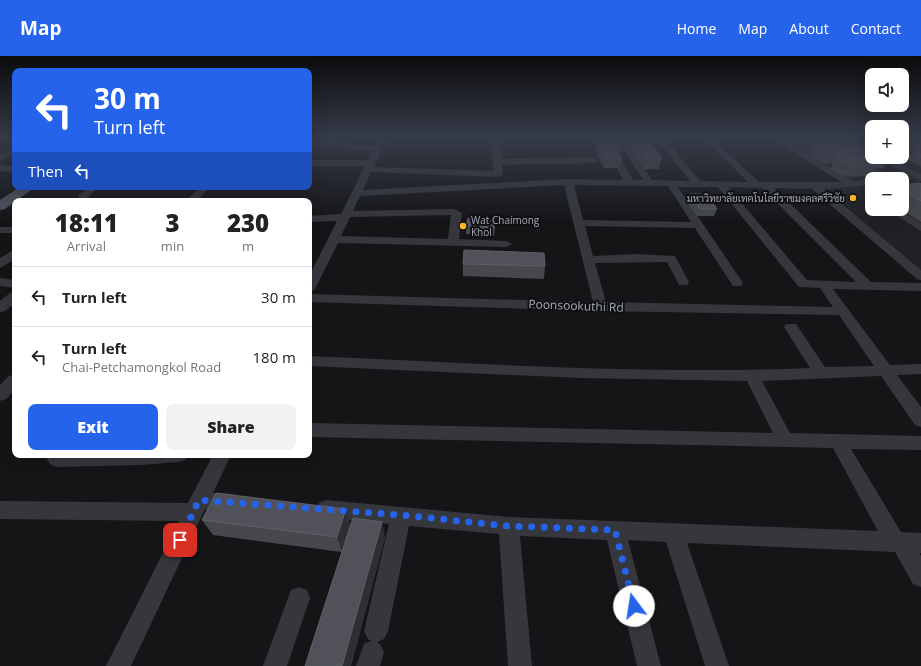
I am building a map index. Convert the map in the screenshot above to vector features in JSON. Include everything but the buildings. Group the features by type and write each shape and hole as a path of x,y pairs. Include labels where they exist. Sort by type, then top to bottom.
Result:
{"main road":[{"path":"0,195 12,188"},
{"path":"12,198 24,190"},
{"path":"0,206 12,198"}],"street":[{"path":"358,165 498,174"},
{"path":"497,165 498,185"},
{"path":"620,165 625,172 629,182"},
{"path":"638,165 649,183"},
{"path":"682,165 696,183"},
{"path":"739,165 867,285"},
{"path":"821,165 851,184"},
{"path":"896,165 920,178"},
{"path":"312,283 369,166"},
{"path":"0,168 12,169"},
{"path":"909,179 920,178"},
{"path":"356,193 568,182 814,185 865,183"},
{"path":"568,182 601,306"},
{"path":"671,183 737,283"},
{"path":"720,184 803,284 921,287"},
{"path":"814,185 921,276"},
{"path":"83,196 90,190"},
{"path":"194,198 201,190"},
{"path":"312,219 454,212 457,213 453,242"},
{"path":"902,216 921,228"},
{"path":"579,223 699,225"},
{"path":"0,230 12,230"},
{"path":"333,239 506,244"},
{"path":"0,264 12,255"},
{"path":"588,260 635,258 671,259 683,282"},
{"path":"0,282 12,284"},
{"path":"824,285 921,420"},
{"path":"0,308 12,298"},
{"name":"Poonsookuthi Rd","path":"312,298 843,311"},
{"path":"791,327 821,373"},
{"path":"312,361 580,373 752,376 921,369"},
{"path":"752,376 786,440"},
{"path":"0,395 12,383"},
{"path":"312,430 837,440 921,443"},
{"path":"837,440 906,543 921,576"},
{"path":"56,459 141,458"},
{"path":"118,666 220,458"},
{"path":"0,510 254,504"},
{"path":"308,508 401,515 509,526 906,543"},
{"path":"372,650 401,515"},
{"path":"509,526 520,666"},
{"path":"615,530 649,666"},
{"path":"674,534 717,666"},
{"path":"275,666 300,598"}],"shaded area":[{"path":"818,165 921,165 921,271 822,188 851,186"}],"place":[{"name":"มหาวิทยาลัยเทคโนโลยีราชมงคลศรีวิชัย","path":"853,198"},
{"name":"Wat Chaimong Khol","path":"463,226"}],"route":[{"path":"180,540 199,500 401,515 509,526 615,530 634,606"}]}
